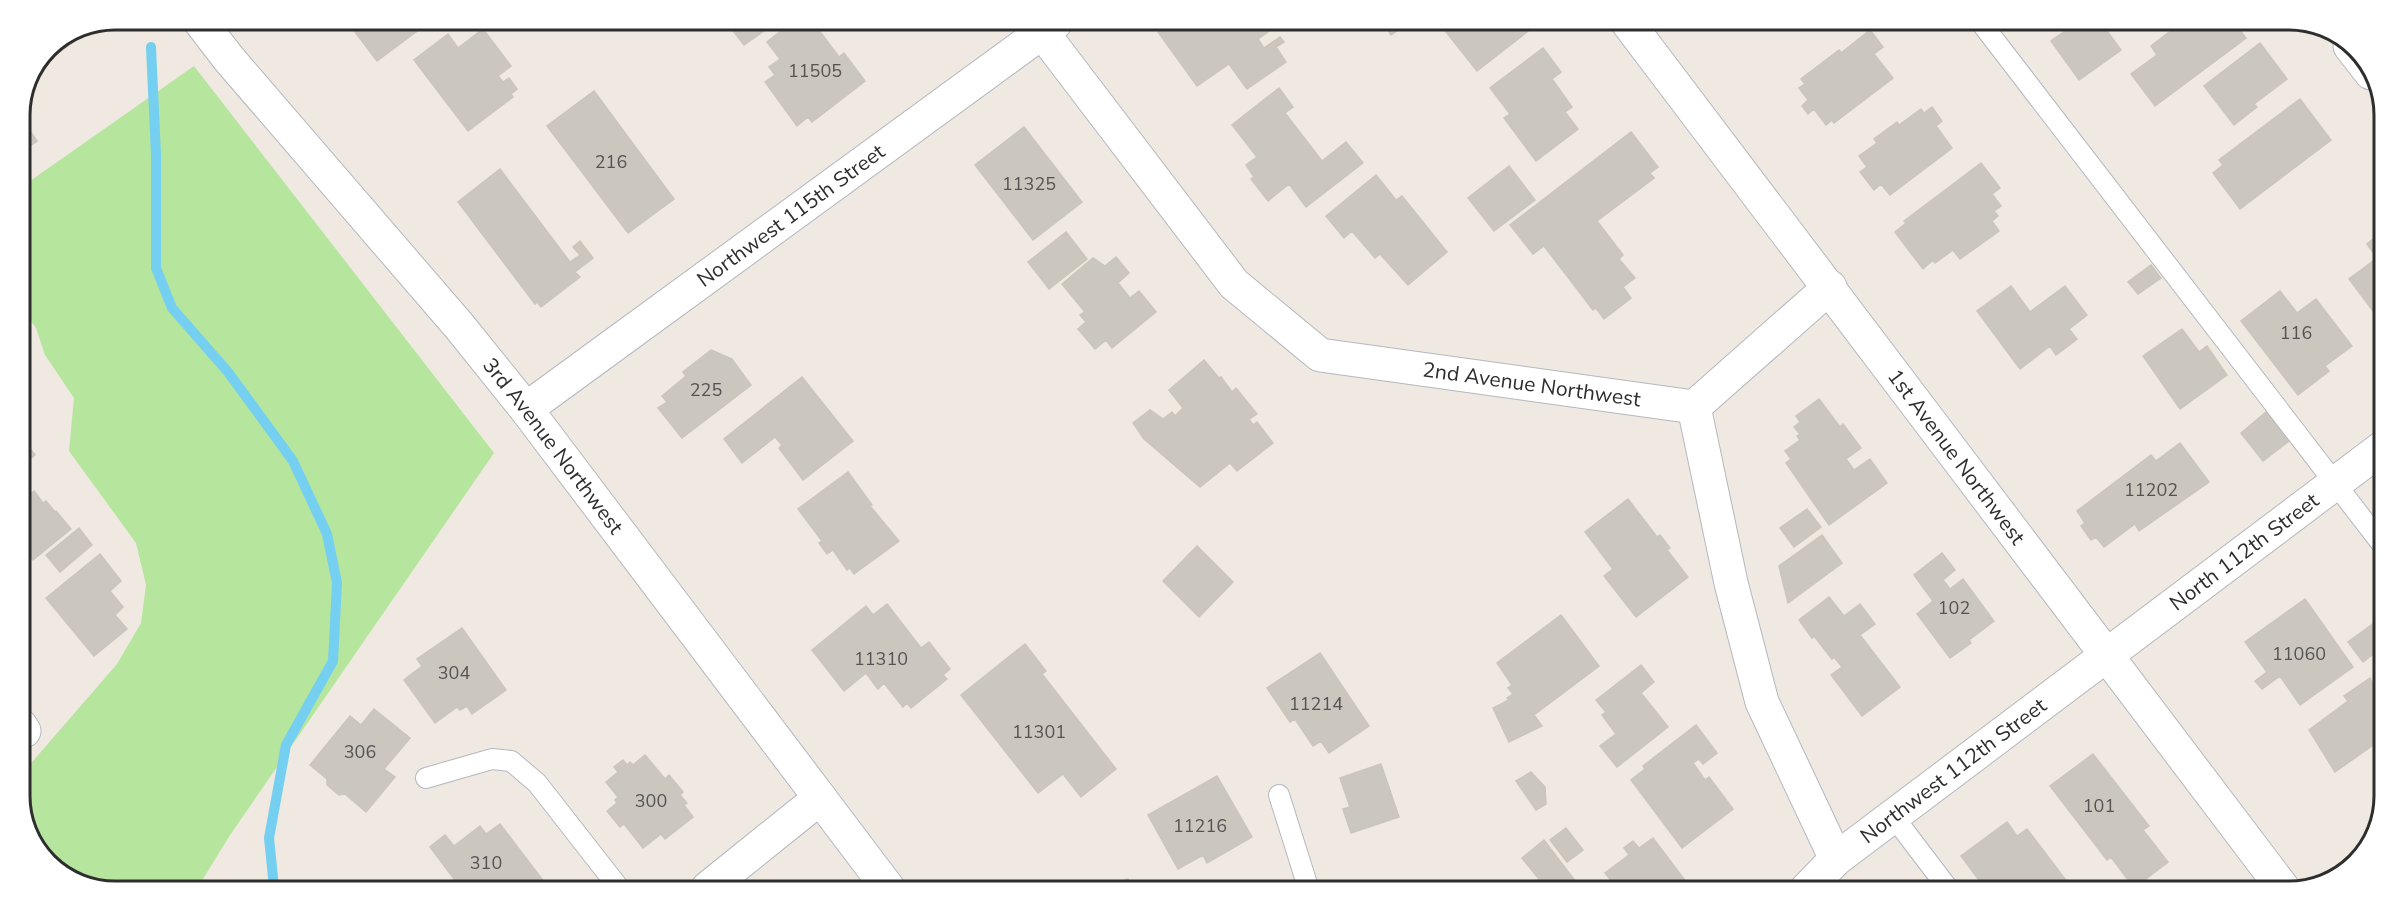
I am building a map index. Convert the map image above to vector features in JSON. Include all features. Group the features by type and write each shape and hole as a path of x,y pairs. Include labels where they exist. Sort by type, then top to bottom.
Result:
{"street":[{"name":"3rd Avenue Northwest","path":"207,30 229,59 460,327 526,409 883,881"},
{"name":"Northwest 115th Street","path":"526,409 1045,30"},
{"name":"2nd Avenue Northwest","path":"1051,30 1234,284 1320,355 1694,406"},
{"name":"1st Avenue Northwest","path":"1633,30 2277,881"},
{"path":"1830,287 1694,406 1731,583 1762,702 1836,859"},
{"name":"North 112th Street","path":"2105,656 2374,454"},
{"name":"Northwest 112th Street","path":"1815,881 1836,859 2105,656"},
{"path":"717,881 820,798"}],"lane":[{"path":"1987,30 2374,534"},
{"path":"426,778 492,759 512,761 537,783 614,881"},
{"path":"1279,795 1306,881"},
{"path":"1893,816 1942,881"}],"green space":[{"path":"194,66 494,453 230,835 202,881 115,881 98,879 73,870 48,848 36,828 32,813 30,764 117,664 141,623 146,585 136,543 69,451 74,398 45,355 36,328 30,319 30,181"}],"building":[{"path":"354,30 419,30 377,61"},
{"path":"484,30 511,66 498,76 503,82 509,78 517,89 511,94 513,97 468,131 414,60 448,34 458,48"},
{"path":"732,30 765,30 744,45"},
{"path":"782,30 819,30 839,57 844,53 865,81 812,122 808,117 797,126 765,82 775,75 769,67 780,59 767,42"},
{"path":"1161,30 1271,30 1258,39 1264,48 1280,37 1284,42 1276,47 1286,62 1247,89 1229,64 1197,86 1158,32"},
{"path":"1388,30 1398,30 1391,35"},
{"path":"1445,30 1529,30 1477,71"},
{"path":"1870,30 1883,47 1874,54 1893,78 1834,123 1832,120 1826,125 1814,109 1808,114 1802,106 1808,100 1799,88 1805,84 1801,79 1839,50 1841,53"},
{"path":"2067,30 2106,30 2121,50 2079,80 2051,41"},
{"path":"2172,30 2240,30 2246,38 2155,106 2131,74 2157,55 2151,46"},
{"path":"77,39 54,56 68,44"},
{"path":"2260,43 2287,79 2254,104 2257,107 2234,125 2204,86"},
{"path":"1543,48 1561,72 1552,79 1572,107 1565,112 1578,129 1536,161 1504,118 1510,114 1490,88"},
{"path":"1279,88 1293,107 1285,113 1322,161 1346,142 1363,163 1306,207 1289,184 1268,201 1251,179 1254,177 1246,165 1257,157 1232,125"},
{"path":"594,91 674,199 628,233 547,126"},
{"path":"2300,99 2331,140 2240,209 2213,173 2223,165 2219,160"},
{"path":"1932,107 1942,121 1936,126 1952,148 1890,195 1881,184 1874,190 1860,172 1867,167 1859,156 1877,143 1874,139 1897,122 1899,125 1921,109 1924,113"},
{"path":"1024,127 1082,202 1033,240 975,165"},
{"path":"30,131 37,141 30,146"},
{"path":"1631,132 1658,167 1650,173 1654,178 1597,221 1623,255 1619,259 1635,278 1623,287 1631,298 1604,319 1596,308 1593,310 1544,246 1533,254 1510,225"},
{"path":"1981,163 2000,188 1992,194 2001,206 1994,211 1998,216 1992,221 1999,231 1960,259 1953,250 1935,263 1933,260 1923,269 1895,232 1906,223 1904,221"},
{"path":"1509,166 1535,200 1494,231 1468,198"},
{"path":"500,169 570,262 580,255 573,247 580,241 593,258 575,272 580,277 541,307 537,302 535,304 458,202"},
{"path":"1376,175 1396,200 1402,196 1447,252 1408,285 1380,254 1375,258 1352,231 1344,238 1326,216"},
{"path":"1066,232 1087,259 1049,289 1028,262"},
{"path":"2374,238 2374,254 2367,244"},
{"path":"1116,257 1129,273 1118,283 1130,298 1139,291 1156,312 1112,348 1106,340 1095,349 1078,329 1086,322 1080,315 1085,312 1062,284 1093,258 1105,266"},
{"path":"2374,260 2374,312 2349,279"},
{"path":"2151,265 2161,278 2138,294 2128,282"},
{"path":"2011,286 2030,312 2065,286 2087,315 2069,329 2077,339 2056,355 2050,346 2020,369 1977,311"},
{"path":"2280,291 2297,313 2316,299 2352,346 2325,366 2329,371 2298,395 2241,321"},
{"path":"2182,329 2199,352 2207,346 2227,375 2180,409 2143,356"},
{"path":"711,350 732,359 751,385 682,438 658,408 667,402 662,396 686,376 683,372"},
{"path":"1204,360 1232,392 1236,388 1257,414 1249,419 1253,425 1257,422 1273,443 1237,471 1230,463 1200,487 1144,439 1133,423 1150,410 1163,419 1172,412 1175,416 1183,408 1169,390"},
{"path":"802,377 853,441 803,480 779,448 782,445 775,437 742,463 724,439"},
{"path":"1819,399 1840,427 1843,424 1861,448 1846,459 1854,470 1870,459 1887,483 1829,525 1786,463 1791,459 1785,451 1800,440 1797,436 1800,434 1794,427 1800,422 1796,416"},
{"path":"2266,412 2289,441 2263,461 2241,433"},
{"path":"2180,443 2209,482 2139,531 2135,524 2104,547 2096,537 2091,540 2081,526 2085,523 2077,511 2151,455 2156,461"},
{"path":"30,448 35,455 30,459"},
{"path":"848,472 872,505 870,506 899,541 854,574 850,568 847,570 833,550 827,554 819,543 822,541 798,509"},
{"path":"34,491 43,503 46,501 71,529 33,560 30,556 30,494"},
{"path":"1628,499 1657,537 1660,535 1670,548 1667,550 1688,577 1636,617 1604,576 1613,569 1585,532"},
{"path":"1807,509 1821,527 1794,547 1780,528"},
{"path":"79,528 92,545 60,572 46,555"},
{"path":"1822,535 1842,563 1788,603 1779,566"},
{"path":"1197,546 1233,582 1199,617 1163,581"},
{"path":"1942,553 1955,570 1943,580 1950,589 1963,579 1994,621 1969,640 1971,643 1950,658 1917,614 1933,601 1914,575"},
{"path":"100,554 121,581 110,591 123,607 115,615 127,629 94,656 46,598"},
{"path":"1829,597 1844,616 1860,604 1875,624 1860,635 1900,687 1862,716 1831,675 1842,667 1834,657 1832,659 1814,636 1812,638 1799,620"},
{"path":"2305,599 2353,667 2300,705 2280,676 2262,689 2255,681 2267,672 2245,642"},
{"path":"887,604 921,648 929,642 950,669 943,675 947,679 911,708 907,703 903,707 884,683 878,689 866,673 844,691 812,650 866,606 873,615"},
{"path":"1561,615 1599,666 1534,715 1542,726 1509,742 1493,708 1509,700 1507,698 1513,694 1508,688 1512,685 1497,663"},
{"path":"2374,623 2374,653 2363,662 2348,642"},
{"path":"462,628 506,690 472,714 467,706 460,710 457,707 435,723 404,680 422,666 417,659"},
{"path":"1025,644 1046,671 1042,674 1116,769 1081,797 1063,774 1038,793 961,695"},
{"path":"1320,653 1369,726 1329,753 1321,741 1313,746 1295,719 1290,722 1267,688"},
{"path":"1641,665 1654,682 1641,693 1668,727 1617,767 1600,746 1616,734 1602,715 1606,712 1596,700"},
{"path":"2370,678 2374,683 2374,744 2335,772 2309,730 2348,701 2344,696"},
{"path":"374,709 410,738 384,769 395,777 366,812 345,794 339,795 327,785 327,779 310,765 350,716 361,725"},
{"path":"1696,725 1717,753 1703,764 1699,759 1693,763 1705,780 1709,777 1733,809 1682,848 1631,780 1645,769 1643,766"},
{"path":"2093,754 2149,826 2143,830 2168,862 2143,881 2129,881 2111,857 2107,860 2050,786"},
{"path":"645,755 665,779 669,775 683,792 680,795 687,803 684,805 693,817 665,839 661,834 643,848 624,824 620,827 607,811 617,803 615,800 618,797 606,782 618,772 614,767 623,760 627,765 630,762 633,765"},
{"path":"1381,764 1399,817 1351,833 1343,809 1350,807 1340,778"},
{"path":"1531,772 1545,787 1546,804 1536,810 1516,781"},
{"path":"1217,776 1252,837 1207,863 1203,855 1178,869 1148,815"},
{"path":"2007,822 2017,836 2027,829 2066,881 1980,881 1961,856"},
{"path":"500,824 543,881 465,881 463,878 456,881 430,847 445,835 454,846 480,826 486,834"},
{"path":"1566,828 1583,850 1567,862 1550,840"},
{"path":"1653,838 1685,881 1611,881 1605,873 1629,855 1624,848 1633,841 1639,848"},
{"path":"1544,840 1575,881 1536,881 1539,879 1522,858"}],"waterway":[{"path":"151,47 156,155 156,268 172,308 228,372 293,461 327,534 337,583 333,661 286,745 269,838 273,881"}]}
